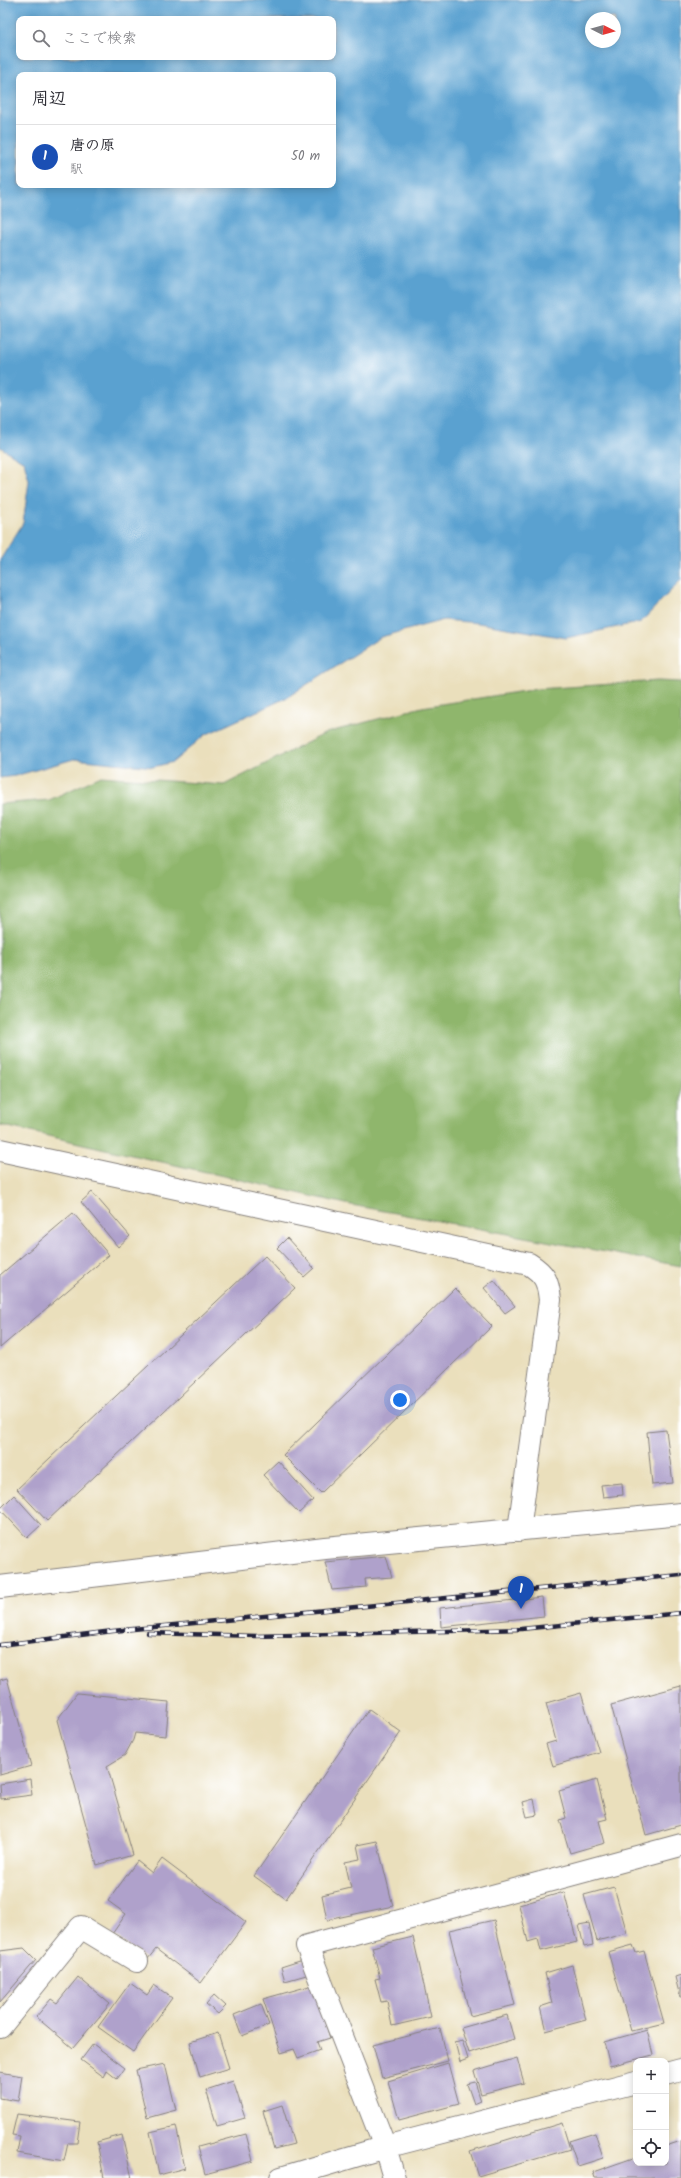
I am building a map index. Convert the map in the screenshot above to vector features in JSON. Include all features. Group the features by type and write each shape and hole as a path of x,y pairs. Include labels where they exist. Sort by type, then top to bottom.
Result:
{"street":[{"path":"0,1150 529,1264 541,1271 548,1286 550,1300 519,1530"},
{"path":"0,1587 325,1548 681,1514"},
{"path":"394,2178 385,2147 307,1946 681,1845"},
{"path":"0,2028 81,1926 137,1961"},
{"path":"669,2073 681,2070"},
{"path":"281,2178 385,2147 633,2083"}],"green space":[{"path":"658,681 681,682 681,1266 346,1204 0,1125 0,804 49,800 101,776 224,785 326,733 422,707 537,689"}],"water":[{"path":"0,0 681,0 681,580 641,622 566,638 478,623 444,620 381,637 286,698 205,735 173,762 153,767 74,759 15,776 0,778 0,560 23,523 29,481 24,462 0,447"}],"building":[{"path":"92,1192 130,1236 118,1247 81,1202"},
{"path":"73,1213 109,1255 0,1348 0,1275"},
{"path":"287,1238 314,1268 304,1277 277,1248"},
{"path":"265,1256 295,1288 47,1521 17,1489"},
{"path":"494,1280 515,1306 505,1313 484,1288"},
{"path":"455,1288 492,1326 321,1493 283,1455"},
{"path":"666,1430 673,1483 652,1485 647,1432"},
{"path":"278,1461 313,1500 299,1513 263,1475"},
{"path":"622,1483 623,1495 603,1497 601,1485"},
{"path":"14,1495 41,1525 27,1538 0,1509"},
{"path":"386,1556 392,1577 365,1579 366,1587 332,1590 325,1562"},
{"path":"542,1597 544,1616 441,1627 440,1608"},
{"path":"7,1678 31,1766 0,1775 0,1680"},
{"path":"681,1686 681,1825 646,1835 611,1705"},
{"path":"77,1693 169,1702 166,1736 135,1733 125,1755 107,1766 133,1855 97,1865 57,1720"},
{"path":"581,1693 599,1752 553,1766 546,1744 556,1741 546,1703"},
{"path":"369,1709 401,1732 286,1899 254,1876"},
{"path":"30,1779 32,1795 1,1799 0,1784"},
{"path":"597,1780 607,1819 599,1821 605,1843 570,1853 560,1820 566,1818 559,1791"},
{"path":"534,1799 537,1815 527,1817 523,1802"},
{"path":"377,1841 393,1906 327,1920 322,1895 351,1888 345,1862 360,1859 357,1845"},
{"path":"162,1859 246,1922 201,1983 156,1949 147,1960 112,1934 126,1914 108,1901 137,1861 152,1873"},
{"path":"614,1887 627,1933 597,1941 584,1895"},
{"path":"564,1892 577,1942 541,1951 538,1939 528,1942 519,1905"},
{"path":"494,1920 515,2005 470,2016 449,1930"},
{"path":"589,1923 593,1945 584,1947 579,1925"},
{"path":"413,1937 431,2017 392,2026 387,2001 381,2002 375,1979 380,1978 372,1947"},
{"path":"633,1945 636,1953 644,1951 664,2023 631,2031 608,1952"},
{"path":"24,1948 36,1960 0,2002 0,1951"},
{"path":"306,1959 310,1974 285,1981 281,1967"},
{"path":"572,1965 586,2020 546,2031 540,2007 552,2003 545,1973"},
{"path":"681,1975 681,1997 680,1997 675,1977"},
{"path":"78,1977 110,2004 73,2048 36,2017 51,1999 57,2003"},
{"path":"130,1983 147,1995 154,1985 172,1998 133,2052 98,2027"},
{"path":"313,1985 330,2038 317,2042 320,2050 298,2058 294,2049 281,2053 263,1999"},
{"path":"214,1995 226,2006 218,2014 206,2004"},
{"path":"261,2004 269,2025 242,2036 234,2015"},
{"path":"507,2015 514,2039 469,2053 461,2028"},
{"path":"440,2028 448,2061 382,2078 373,2045"},
{"path":"647,2030 653,2055 641,2058 633,2058 633,2060 610,2066 604,2042"},
{"path":"218,2033 229,2068 200,2077 190,2042"},
{"path":"462,2040 468,2059 460,2062 455,2042"},
{"path":"93,2044 125,2068 117,2079 107,2071 104,2077 81,2060"},
{"path":"517,2058 524,2083 481,2094 474,2071"},
{"path":"448,2063 459,2104 399,2120 388,2081"},
{"path":"165,2064 176,2110 147,2118 136,2070"},
{"path":"0,2072 22,2076 18,2101 0,2098"},
{"path":"233,2081 245,2118 217,2126 206,2090"},
{"path":"475,2082 481,2101 474,2104 467,2084"},
{"path":"282,2105 294,2144 274,2149 263,2111"},
{"path":"17,2114 80,2122 77,2143 68,2143 64,2161 17,2153 20,2136 12,2135"},
{"path":"562,2123 570,2149 478,2176 470,2151"},
{"path":"176,2126 185,2168 159,2175 150,2132"},
{"path":"595,2133 603,2158 578,2166 569,2141"},
{"path":"246,2134 253,2161 205,2174 198,2147"},
{"path":"122,2135 132,2178 104,2178 97,2142"},
{"path":"681,2141 681,2178 595,2178 593,2172 633,2158 633,2166 669,2166 669,2145"}],"railway":[{"path":"0,1645 113,1631 681,1575"},
{"path":"148,1633 256,1636 521,1629 681,1613"}],"place":[{"name":"唐の原","path":"521,1609"}]}
